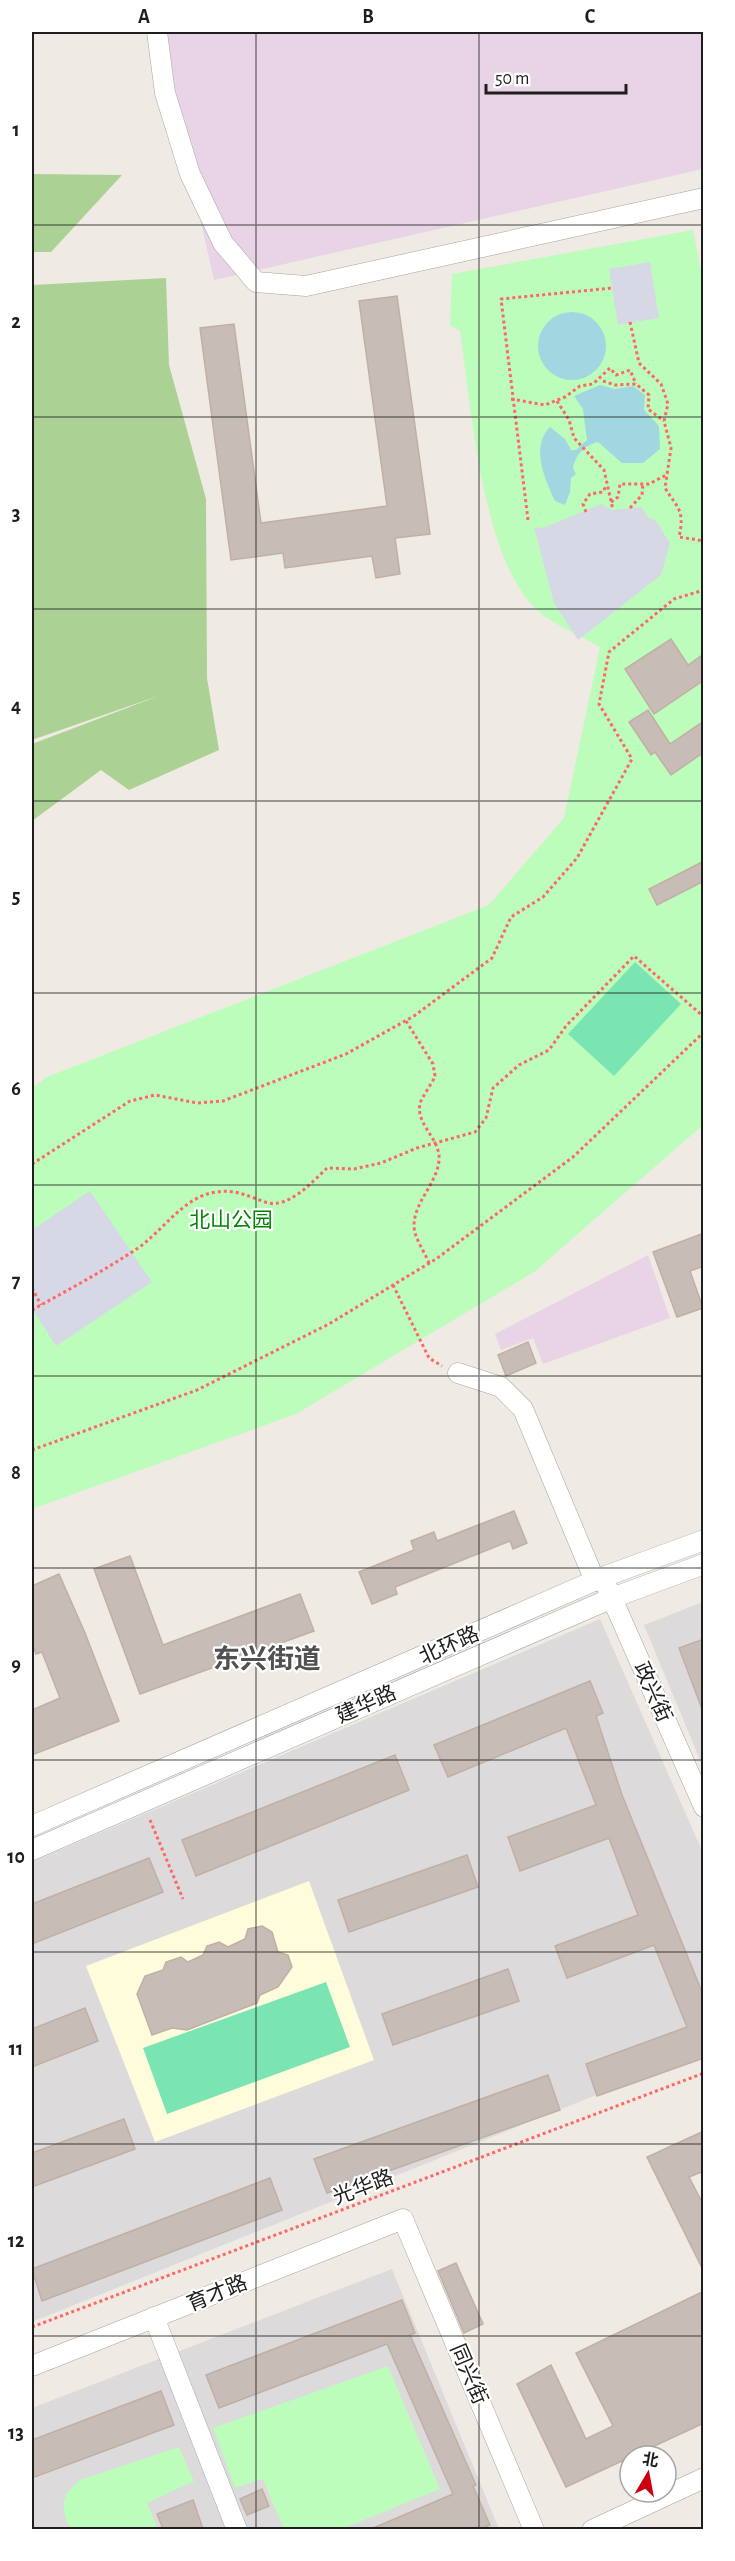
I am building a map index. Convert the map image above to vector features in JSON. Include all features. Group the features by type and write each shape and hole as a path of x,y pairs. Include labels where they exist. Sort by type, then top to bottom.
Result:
{"street":[{"path":"157,32 165,93 190,174 223,243 256,282 306,286 704,198"},
{"name":"政兴街","path":"458,1373 501,1387 523,1409 599,1579 612,1598 704,1807"},
{"name":"北环路","path":"32,1826 599,1579 704,1540"},
{"name":"建华路","path":"32,1850 612,1598 704,1564"},
{"name":"育才路","path":"32,2366 403,2219"},
{"name":"同兴街","path":"403,2219 534,2529"},
{"path":"154,2318 237,2529"},
{"path":"592,2529 704,2478"}],"path":[{"path":"528,520 501,299 612,288"},
{"path":"630,322 639,363 661,384 668,404 664,421 671,448 665,488 682,514 679,537 704,541"},
{"path":"512,399 545,405 580,386 593,384 610,368 616,375 630,370 636,384 649,395 648,409 664,421"},
{"path":"603,381 615,385 636,384"},
{"path":"557,400 569,420 574,438 604,470 613,510"},
{"path":"610,502 618,497 620,483 649,484 668,474"},
{"path":"630,508 642,495 643,483"},
{"path":"586,512 583,504 591,494 603,492 606,486"},
{"path":"32,1164 130,1101 155,1095 197,1103 223,1101 346,1054 406,1021 492,958 512,917 543,897 577,858 632,759 599,704 609,652 674,599 704,590"},
{"path":"32,1310 137,1250 191,1200 215,1192 234,1191 267,1203 276,1203 299,1193 327,1168 354,1169 381,1163 436,1142 475,1132 486,1118 493,1088 519,1065 549,1050 566,1026 634,956 704,1017"},
{"path":"406,1021 433,1064 435,1076 430,1090 420,1103 421,1119 436,1142 439,1156 438,1168 414,1218 415,1233 429,1263"},
{"path":"32,1450 197,1390 329,1324 429,1263 573,1156 704,1032"},
{"path":"393,1285 429,1358 458,1373"},
{"path":"32,1288 41,1305"},
{"path":"142,1802 183,1899"},
{"name":"光华路","path":"32,2327 704,2073"}],"shaded area":[{"path":"158,32 703,32 703,169 214,280"},
{"path":"650,262 659,318 618,325 609,269"},
{"path":"601,504 613,510 641,507 648,517 655,520 670,543 661,575 578,640 554,603 534,527 543,528"},
{"path":"90,1191 152,1282 56,1346 32,1309 32,1230"},
{"path":"648,1255 670,1318 543,1364 533,1338 501,1350 495,1334"},
{"path":"703,1602 703,1767 644,1625"},
{"path":"600,1619 703,1853 703,2052 32,2322 32,1862"},
{"path":"309,1881 374,2060 155,2142 86,1966"},
{"path":"392,2269 499,2529 32,2530 32,2408"}],"green space":[{"path":"32,174 122,175 51,252 32,252"},
{"name":"北山公园","path":"693,230 704,286 703,1125 534,1272 296,1414 32,1509 32,1088 47,1077 489,905 564,818 600,647 537,610 518,587 503,556 482,480 460,331 450,326 452,274"},
{"path":"166,278 169,365 206,499 207,678 219,750 129,790 101,770 32,821 32,744 161,695 32,740 32,285"},
{"path":"635,962 681,1004 614,1076 568,1034"},
{"path":"326,1982 350,2047 167,2114 143,2048"},
{"path":"388,2366 440,2489 342,2529 284,2530 263,2479 235,2488 213,2428"},
{"path":"179,2447 194,2481 147,2503 158,2529 70,2529 64,2508 65,2497 80,2480"}],"water":[{"path":"572,312 585,315 596,322 603,333 606,346 603,359 596,370 585,377 572,380 559,377 548,370 541,359 538,346 541,333 548,322 559,315"},
{"path":"600,385 615,389 633,386 645,395 644,410 659,426 660,449 643,463 622,463 598,442 589,446 581,451 574,463 573,468 576,474 571,478 570,492 565,505 555,501 547,483 541,463 541,444 550,427 565,439 571,450 576,450 587,440 583,409 574,396"}],"building":[{"path":"397,296 430,534 395,538 400,574 376,578 372,556 285,568 283,553 231,560 200,328 234,324 261,523 387,506 359,301"},
{"path":"671,639 688,665 704,654 704,680 654,714 625,669"},
{"path":"648,710 670,744 704,721 704,752 671,775 655,752 651,755 629,722"},
{"path":"704,861 704,881 657,905 649,889"},
{"path":"704,1233 704,1266 690,1271 703,1308 677,1317 653,1252"},
{"path":"528,1342 536,1363 506,1376 498,1355"},
{"path":"514,1511 527,1543 513,1549 510,1541 395,1587 397,1594 372,1604 359,1572 414,1550 411,1541 434,1532 437,1541"},
{"path":"130,1556 163,1645 300,1594 314,1631 140,1694 94,1569"},
{"path":"59,1574 119,1721 32,1755 32,1710 60,1698 42,1652 36,1654 32,1643 32,1586"},
{"path":"704,1639 704,1708 702,1709 679,1648"},
{"path":"590,1681 603,1713 596,1716 622,1795 704,1997 704,2058 597,2096 586,2064 687,2027 654,1945 567,1978 555,1946 638,1915 609,1838 520,1871 508,1837 596,1805 566,1728 448,1777 434,1745"},
{"path":"395,1755 409,1790 196,1876 182,1840"},
{"path":"467,1855 478,1887 349,1932 338,1900"},
{"path":"149,1858 163,1892 32,1944 32,1904"},
{"path":"262,1926 272,1932 278,1952 288,1955 292,1967 278,1987 260,1995 257,2003 187,2030 172,2028 152,2035 137,1994 145,1976 163,1970 166,1962 181,1957 188,1962 203,1955 207,1946 219,1942 228,1947 245,1939 248,1929"},
{"path":"508,1969 519,2001 393,2045 382,2014"},
{"path":"85,2008 98,2041 32,2067 32,2029"},
{"path":"548,2075 560,2110 327,2193 314,2159"},
{"path":"124,2119 135,2149 32,2187 32,2153"},
{"path":"704,2131 704,2171 689,2177 704,2206 704,2272 647,2157"},
{"path":"270,2178 282,2210 42,2301 32,2269"},
{"path":"456,2263 483,2324 464,2333 438,2271"},
{"path":"704,2291 704,2423 659,2444 618,2444 618,2463 566,2487 517,2384 551,2365 586,2439 613,2426 576,2353"},
{"path":"402,2300 415,2333 410,2335 476,2485 473,2486 490,2525 480,2529 371,2529 453,2494 387,2344 219,2408 206,2375"},
{"path":"161,2391 174,2425 32,2478 32,2440"},
{"path":"262,2489 269,2506 247,2515 240,2499"},
{"path":"193,2500 203,2529 163,2529 157,2514"}],"district":[{"name":"东兴街道","path":"267,1659"}]}
